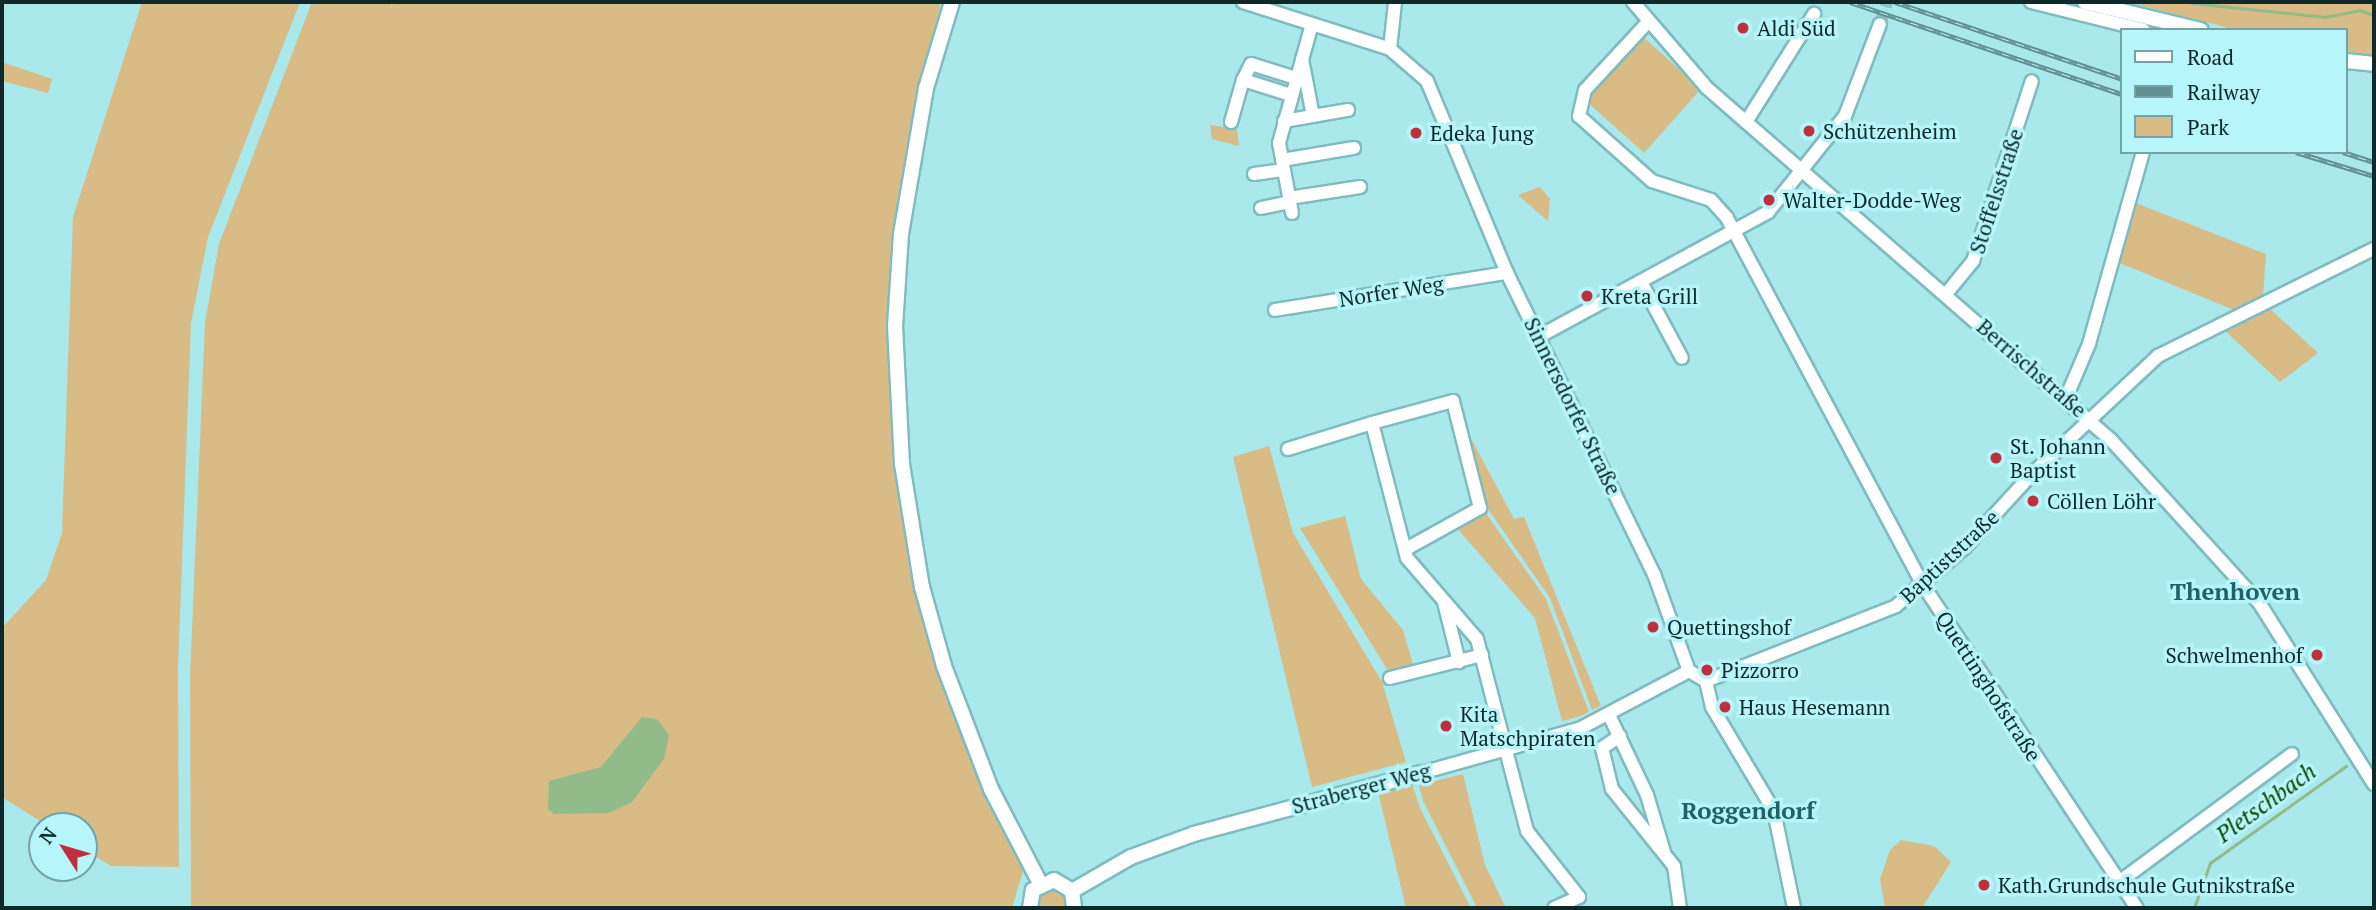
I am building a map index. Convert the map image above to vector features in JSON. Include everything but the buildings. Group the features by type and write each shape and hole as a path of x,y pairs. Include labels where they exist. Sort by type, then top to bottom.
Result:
{"main road":[{"path":"946,2 946,19"},
{"path":"952,2 920,115 901,234 895,326 902,464 922,587 944,666 991,789 1040,883 1030,908"},
{"path":"2085,2 2178,27"},
{"path":"2348,61 2374,64"},
{"name":"Straberger Weg","path":"1072,891 1131,857 1194,834 1421,772"},
{"path":"1040,883 1054,880 1072,891 1074,908"}],"street":[{"name":"Sinnersdorfer Straße","path":"1243,2 1390,49 1427,80 1507,273 1654,574 1689,671"},
{"path":"1390,49 1395,2"},
{"name":"Berrischstraße","path":"1633,2 1648,22 1746,122 2089,418 2260,604 2374,784"},
{"path":"2031,2 2136,28"},
{"path":"1746,122 1814,14"},
{"name":"Quettinghofstraße","path":"1648,22 1585,89 1579,116 1652,181 1711,200 1735,233 1923,585 2137,908"},
{"path":"1538,337 1735,233 1768,212 1803,171 1856,95 1880,23"},
{"path":"1291,204 1283,165 1284,121 1312,24"},
{"path":"1301,59 1313,116"},
{"path":"1231,122 1243,80 1251,64 1296,78"},
{"path":"1243,80 1291,95"},
{"name":"Stoffelsstraße","path":"1947,294 1973,261 2032,81"},
{"path":"1284,121 1348,110"},
{"path":"1254,174 1354,148"},
{"path":"2066,398 2089,344 2142,154"},
{"path":"1261,208 1291,204 1360,187"},
{"name":"Baptiststraße","path":"1706,681 1878,616 1923,585 2089,418 2170,347 2374,249"},
{"name":"Norfer Weg","path":"1275,310 1507,273"},
{"path":"1641,282 1682,358"},
{"path":"1289,449 1453,401 1468,448 1480,508 1406,549"},
{"path":"1371,423 1406,549 1444,601 1474,633 1527,831 1582,902 1554,908"},
{"path":"1444,601 1459,662"},
{"path":"1390,678 1482,655"},
{"path":"1689,671 1706,681 1712,706 1774,811 1794,908"},
{"name":"Straberger Weg","path":"1421,772 1579,729 1689,671"},
{"path":"1609,715 1620,736 1664,852"},
{"path":"1620,736 1602,748 1612,789 1674,866 1680,908"},
{"path":"2119,882 2292,754"}],"green space":[{"path":"142,2 300,2 208,237 191,323 178,669 179,867 111,866 98,858 98,812 28,813 2,797 2,628 46,580 62,533 73,217"},
{"path":"312,2 392,2 391,12 393,2 941,2 911,126 895,244 892,419 910,558 930,636 969,753 1023,871 1012,908 191,908 190,677 205,322 219,244"},
{"path":"2127,2 2374,2 2374,56 2348,53 2348,28 2229,28"},
{"path":"1641,35 1701,89 1644,153 1584,99"},
{"path":"2,62 52,79 48,93 2,81"},
{"path":"1210,125 1237,129 1239,146 1212,139"},
{"path":"1540,187 1550,199 1548,221 1518,195"},
{"path":"2133,202 2266,254 2263,296 2234,310 2115,261"},
{"path":"2268,307 2318,353 2280,382 2223,329"},
{"path":"1465,427 1514,519 1524,517 1601,706 1592,710 1550,598 1488,509"},
{"path":"1269,446 1293,533 1382,682 1406,762 1312,787 1233,457"},
{"path":"1485,512 1546,599 1589,712 1581,716 1562,721 1535,618 1456,527"},
{"path":"1345,516 1361,579 1403,630 1414,668 1390,674 1300,528"},
{"path":"1463,774 1485,865 1506,908 1477,908 1423,801 1419,785"},
{"path":"1411,781 1420,808 1471,908 1406,908 1377,788"},
{"path":"1901,840 1934,846 1951,862 1922,908 1885,908 1880,879 1890,850"},
{"path":"1053,887 1066,894 1068,908 1037,908 1040,893"}],"shaded area":[{"path":"642,717 657,719 669,735 664,759 632,802 609,813 554,814 548,809 549,781 601,767"}],"waterway":[{"name":"Pletschbach","path":"2192,3 2325,17 2360,10 2374,15"},
{"name":"Pletschbach","path":"2194,908 2210,863 2346,766"}],"tunnel":[{"path":"1880,24 1887,2"}],"railway":[{"path":"1850,2 2120,93"},
{"path":"1895,2 2120,78"},
{"path":"2302,154 2374,176"},
{"path":"2348,154 2374,162"}],"place":[{"name":"Aldi Süd","path":"1743,28"},
{"name":"Schützenheim","path":"1809,131"},
{"name":"Edeka Jung","path":"1416,133"},
{"name":"Walter-Dodde-Weg","path":"1769,200"},
{"name":"Kreta Grill","path":"1587,296"},
{"name":"St. Johann Baptist","path":"1996,458"},
{"name":"Cöllen Löhr","path":"2033,501"},
{"name":"Quettingshof","path":"1653,627"},
{"name":"Schwelmenhof","path":"2317,655"},
{"name":"Pizzorro","path":"1707,670"},
{"name":"Haus Hesemann","path":"1725,707"},
{"name":"Kita Matschpiraten","path":"1446,726"},
{"name":"Kath.Grundschule Gutnikstraße","path":"1984,885"}],"district":[{"name":"Thenhoven","path":"2235,592"},
{"name":"Roggendorf","path":"1748,811"}]}
